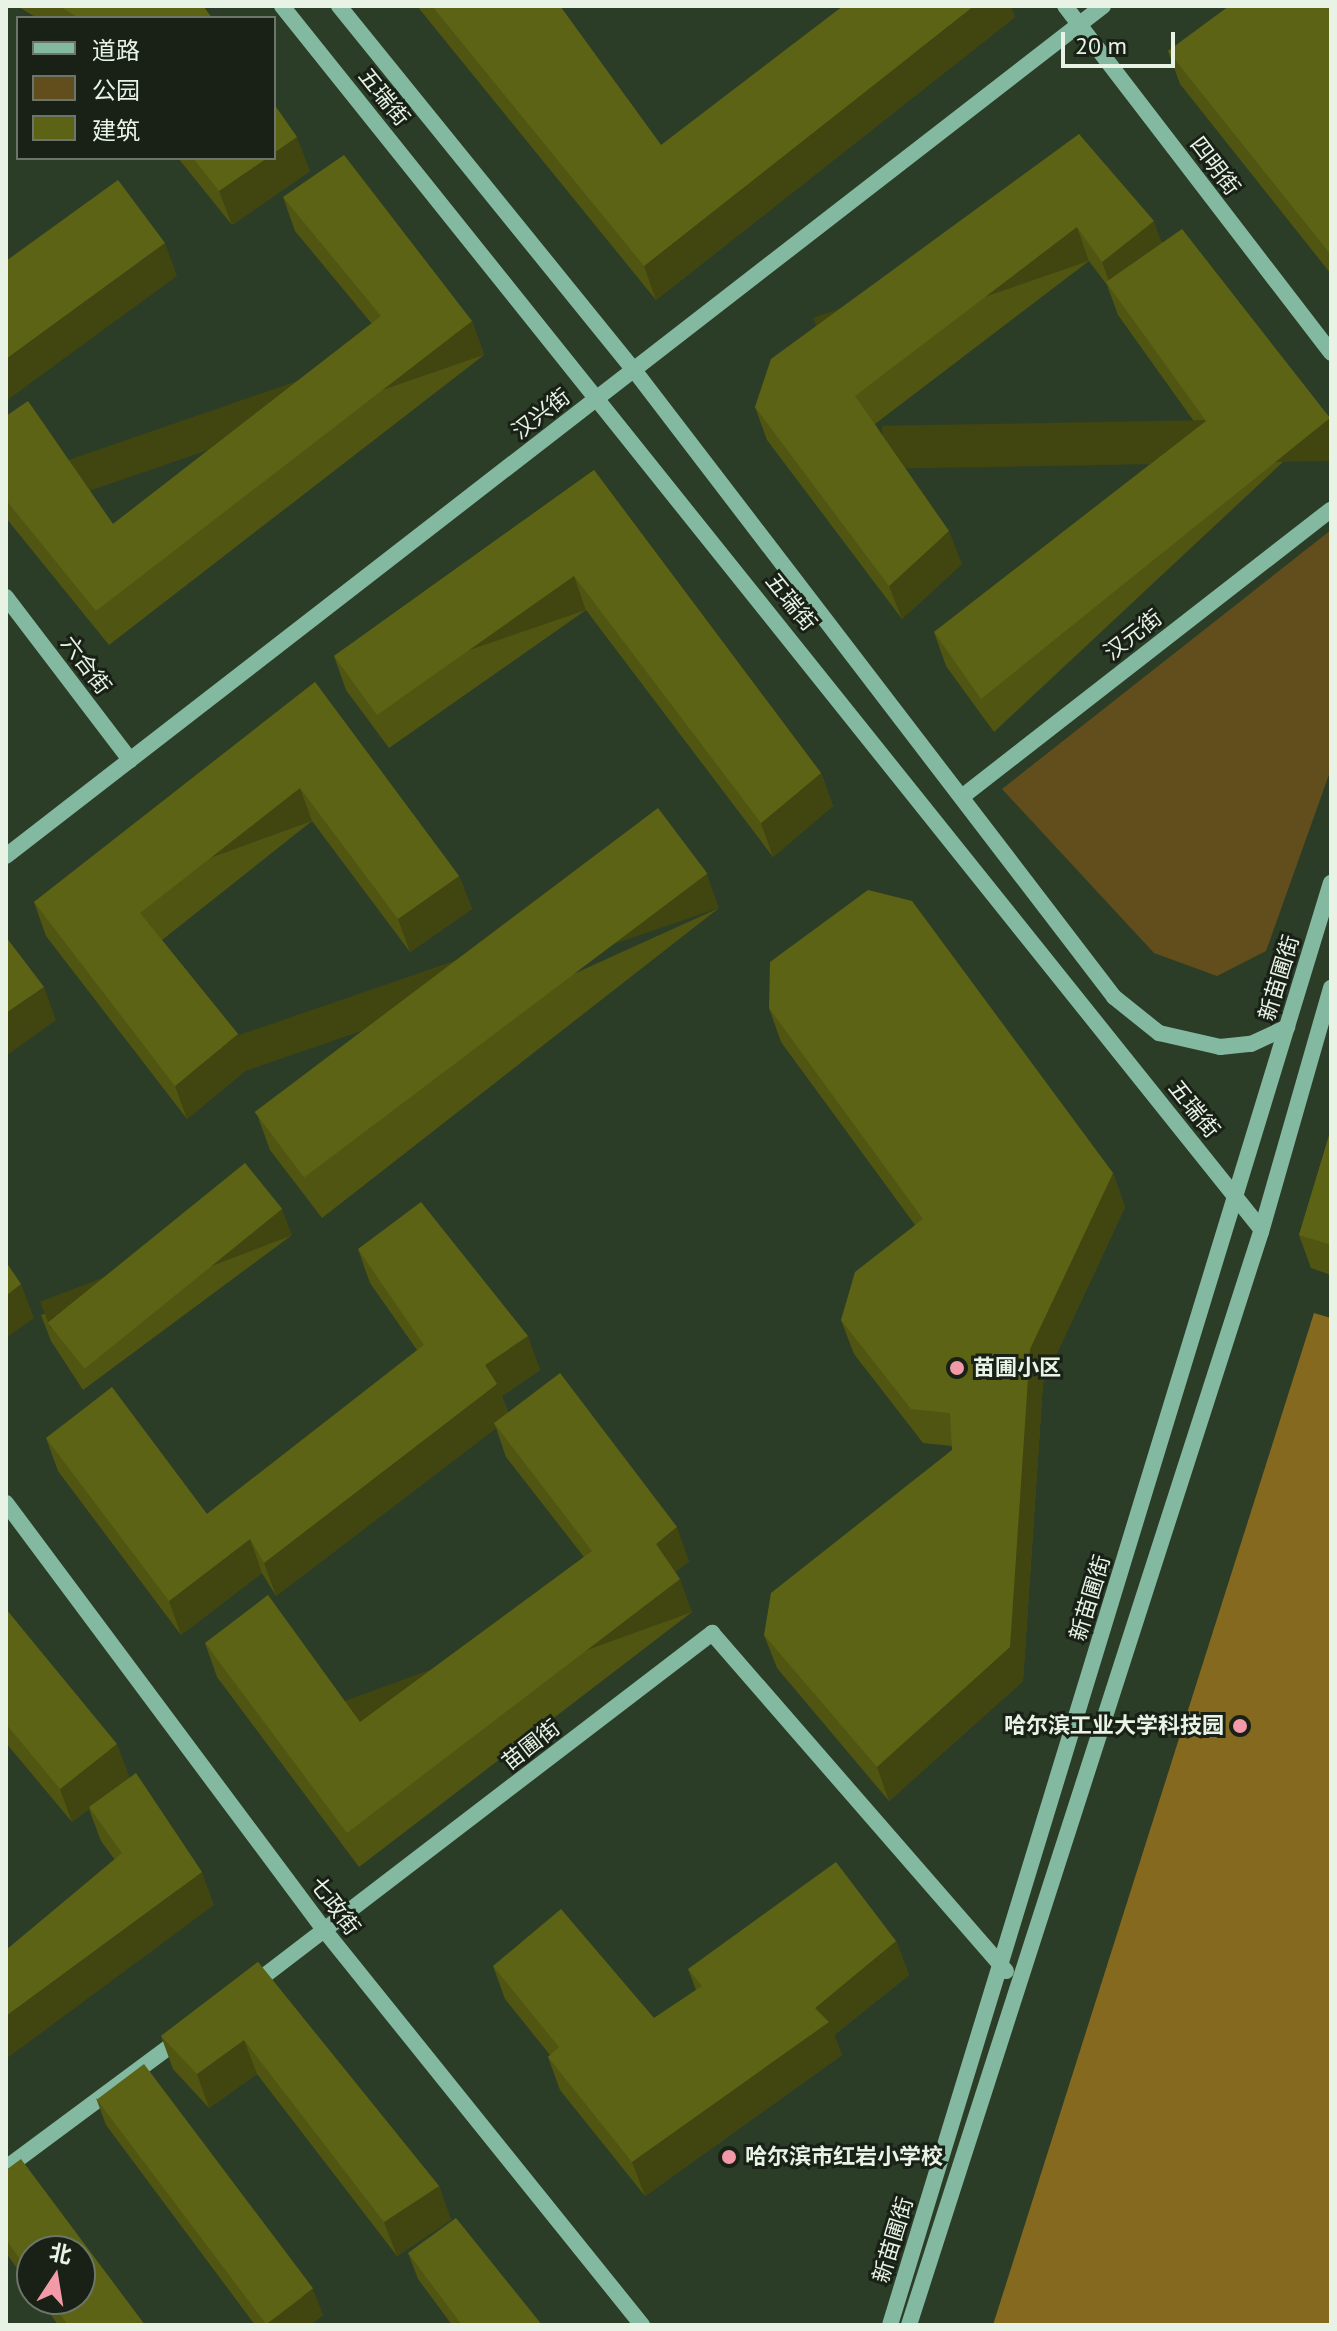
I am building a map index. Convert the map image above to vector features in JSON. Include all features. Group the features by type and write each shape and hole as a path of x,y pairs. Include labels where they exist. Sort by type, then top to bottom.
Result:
{"main road":[{"name":"五瑞街","path":"282,6 599,397 1261,1229"},
{"name":"五瑞街","path":"339,6 634,370 1114,997 1159,1033 1220,1047 1251,1044 1287,1027"},
{"name":"四明街","path":"1065,6 1331,353"},
{"name":"汉兴街","path":"6,856 1103,6"},
{"name":"汉元街","path":"963,796 1331,510"},
{"name":"六合街","path":"6,597 130,760"},
{"name":"新苗圃街","path":"890,2325 1331,883"},
{"name":"新苗圃街","path":"909,2325 1016,1982 1261,1229 1331,988"},
{"name":"七政街","path":"6,1503 325,1931 642,2325"},
{"name":"苗圃街","path":"236,1997 712,1633 1016,1982"},
{"path":"6,2168 198,2026"}],"green space":[{"path":"1331,530 1331,769 1266,951 1217,976 1154,953 1002,789"}],"shaded area":[{"name":"哈尔滨工业大学科技园","path":"1314,1313 1331,1318 1331,2325 993,2325"}],"building":[{"path":"59,6 203,6 210,16 76,16"},
{"path":"432,6 560,6 661,145 843,6 974,6 644,266"},
{"path":"1229,6 1331,6 1331,255 1168,51"},
{"path":"276,107 297,137 276,152"},
{"path":"1079,134 1154,221 1102,262 1077,227 855,396 949,531 889,586 755,407 771,359"},
{"path":"344,155 472,321 96,611 6,500 6,416 28,401 113,524 381,316 283,197"},
{"path":"195,160 264,160 219,191"},
{"path":"118,180 165,243 6,359 6,261"},
{"path":"1182,229 1330,418 981,699 934,632 1206,421 1106,282"},
{"path":"594,470 821,773 761,823 574,576 377,715 334,656"},
{"path":"315,682 459,876 398,919 300,788 140,913 238,1034 175,1086 34,902"},
{"path":"658,808 707,873 304,1177 255,1112"},
{"name":"苗圃小区","path":"868,890 912,901 1113,1173 1030,1349 1010,1647 877,1767 764,1635 771,1593 952,1450 950,1413 911,1409 841,1320 855,1272 923,1219 769,1008 770,962"},
{"path":"6,937 44,987 6,1013"},
{"path":"1331,1129 1331,1245 1299,1235"},
{"path":"245,1163 282,1209 85,1369 48,1323"},
{"path":"421,1202 528,1336 485,1365 497,1384 264,1563 250,1539 169,1601 46,1438 112,1387 207,1514 424,1345 358,1249"},
{"path":"6,1262 21,1284 6,1296"},
{"path":"560,1373 677,1527 656,1544 680,1579 347,1833 205,1643 268,1595 360,1722 592,1551 494,1423"},
{"path":"6,1609 117,1744 60,1789 6,1724"},
{"path":"136,1773 202,1872 6,2016 6,1950 122,1853 89,1807"},
{"path":"836,1862 896,1941 815,2008 829,2022 632,2162 548,2057 559,2047 493,1966 561,1909 654,2018 702,1986 688,1969"},
{"path":"258,1962 439,2186 384,2222 244,2040 197,2074 161,2036"},
{"path":"144,2064 313,2288 266,2324 97,2100"},
{"path":"21,2159 78,2235 16,2235 16,2253 6,2240 6,2170"},
{"path":"456,2218 542,2325 462,2325 408,2253"},
{"path":"96,2259 145,2325 68,2325 61,2315 96,2315"}],"place":[{"name":"苗圃小区","path":"957,1368"},
{"name":"哈尔滨工业大学科技园","path":"1240,1726"},
{"name":"哈尔滨市红岩小学校","path":"729,2157"}]}
